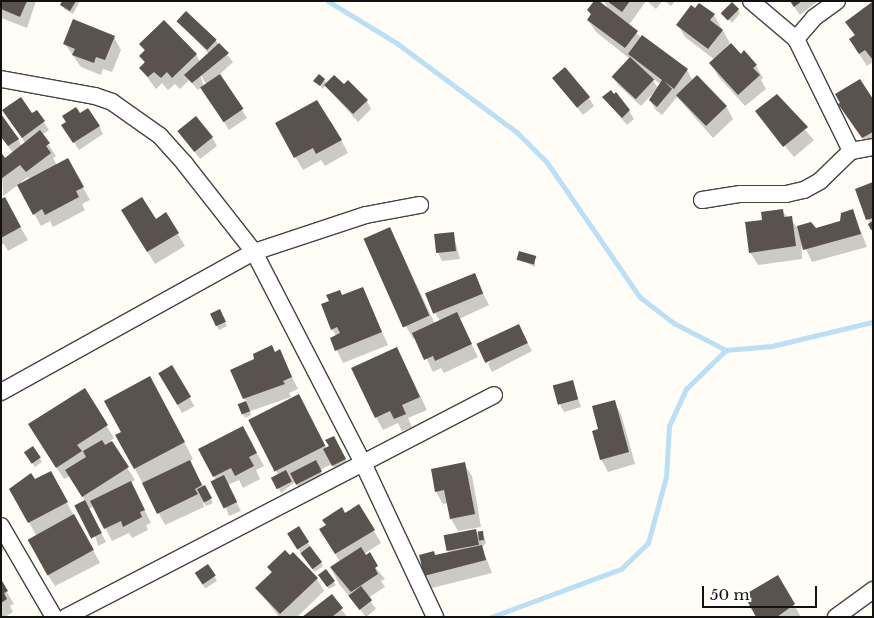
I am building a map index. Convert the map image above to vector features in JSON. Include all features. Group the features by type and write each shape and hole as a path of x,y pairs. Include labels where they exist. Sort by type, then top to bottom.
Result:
{"street":[{"path":"751,1 796,39 852,151"},
{"path":"796,39 814,18 837,1"},
{"path":"1,79 95,96 112,102 160,136 254,252 362,461 435,617"},
{"path":"702,200 740,194 786,194 804,190 820,181 852,151 873,147"},
{"path":"1,392 254,252 366,215 420,206"},
{"path":"66,617 362,461 494,395"},
{"path":"1,526 54,617"},
{"path":"836,617 873,590"}],"building":[{"path":"1,1 27,1 20,17 1,9"},
{"path":"62,1 76,1 70,11 60,5"},
{"path":"594,1 599,1 638,31 625,48 587,20 591,14 587,10"},
{"path":"607,1 630,1 622,12"},
{"path":"790,1 802,1 794,7"},
{"path":"732,2 739,9 728,20 721,13"},
{"path":"872,2 873,60 865,50 859,54 849,39 855,35 845,22"},
{"path":"699,3 715,14 710,20 723,30 708,49 676,25 691,5 695,8"},
{"path":"186,11 217,40 207,50 176,21"},
{"path":"73,19 115,36 105,60 96,57 94,63 72,55 75,49 63,44"},
{"path":"164,20 197,54 172,78 167,72 161,78 154,72 148,77 139,68 145,62 139,56 145,50 139,44"},
{"path":"642,35 688,69 674,89 664,81 672,89 657,107 649,100 662,80 628,54"},
{"path":"219,43 229,53 192,83 184,75"},
{"path":"731,43 741,54 744,50 757,65 753,68 760,75 738,95 709,63"},
{"path":"630,57 654,80 636,99 612,77"},
{"path":"565,67 590,97 577,108 552,78"},
{"path":"220,74 243,109 224,122 200,87"},
{"path":"319,74 325,79 320,86 313,81"},
{"path":"334,75 344,84 348,80 368,100 353,114 324,85"},
{"path":"697,75 727,106 706,126 676,95"},
{"path":"860,79 873,99 873,132 862,138 838,104 840,103 835,94"},
{"path":"611,90 614,94 616,92 630,110 622,118 602,97"},
{"path":"777,94 808,127 783,147 755,111"},
{"path":"21,97 32,113 37,110 45,121 22,138 2,110"},
{"path":"317,100 342,140 316,154 313,148 294,158 275,123"},
{"path":"76,107 80,113 88,108 100,126 73,143 61,125 66,122 62,116"},
{"path":"1,114 19,139 8,146 1,137"},
{"path":"196,116 213,137 194,152 177,131"},
{"path":"40,130 50,143 46,146 51,153 26,172 20,165 1,179 1,152 5,158"},
{"path":"68,158 84,187 76,191 79,197 45,215 42,209 33,215 17,185"},
{"path":"873,182 873,218 866,220 855,189"},
{"path":"5,197 21,227 1,238 1,199"},
{"path":"142,197 156,219 166,212 179,233 147,252 121,210"},
{"path":"783,209 784,217 792,216 796,246 749,253 745,222 762,220 761,212"},
{"path":"853,209 861,234 803,250 797,226 811,222 816,228 840,221 841,213"},
{"path":"873,221 873,229 871,230 868,224"},
{"path":"390,227 429,316 403,327 364,239"},
{"path":"454,232 456,251 436,253 434,234"},
{"path":"519,251 536,256 534,265 517,260"},
{"path":"475,273 483,293 433,314 425,293"},
{"path":"363,287 382,332 335,351 330,338 340,333 337,327 331,330 321,304 329,301 326,295 340,290 342,295"},
{"path":"220,309 226,322 216,326 210,314"},
{"path":"457,312 472,344 435,361 433,356 424,360 412,333"},
{"path":"519,324 528,343 485,363 476,344"},
{"path":"272,345 275,352 280,349 292,377 283,381 285,384 243,399 230,370 254,359 253,354"},
{"path":"397,347 420,397 402,405 406,414 394,419 390,411 375,418 351,368"},
{"path":"172,365 191,397 177,405 158,373"},
{"path":"150,376 185,442 134,469 115,435 121,432 104,401"},
{"path":"573,380 578,399 558,405 553,385"},
{"path":"85,388 108,425 77,445 82,451 56,468 28,424"},
{"path":"299,394 325,446 275,472 248,420"},
{"path":"615,400 629,452 600,460 592,431 598,429 592,406"},
{"path":"246,401 250,411 242,415 238,404"},
{"path":"243,426 257,453 249,457 254,466 235,476 231,468 213,477 198,449"},
{"path":"334,436 346,459 332,466 323,449 329,446 325,440"},
{"path":"102,440 105,445 112,441 129,467 82,497 65,470 86,457 83,451"},
{"path":"33,446 41,458 32,464 24,452"},
{"path":"190,460 202,485 195,489 198,494 157,514 142,483"},
{"path":"316,460 322,472 296,485 290,473"},
{"path":"465,462 475,514 450,519 444,490 435,492 431,469"},
{"path":"286,470 292,482 277,489 271,478"},
{"path":"51,471 68,502 28,523 9,489 31,473 35,479"},
{"path":"224,475 237,502 224,509 211,482"},
{"path":"131,481 145,510 140,512 142,517 123,527 121,521 104,529 90,501"},
{"path":"205,485 212,498 204,502 197,489"},
{"path":"85,500 102,533 91,538 74,505"},
{"path":"359,504 375,530 335,554 319,529 326,525 322,520 342,507 345,513"},
{"path":"74,514 94,550 48,576 28,540"},
{"path":"299,526 309,542 297,550 287,533"},
{"path":"476,529 479,545 447,551 444,535"},
{"path":"483,531 484,540 479,540 478,532"},
{"path":"482,545 486,560 424,576 419,555 434,551 435,555"},
{"path":"310,546 322,562 312,569 300,553"},
{"path":"361,547 366,555 370,552 378,566 375,568 378,574 351,592 330,567"},
{"path":"285,550 290,555 293,552 318,578 280,614 255,588 272,572 267,567"},
{"path":"208,564 216,576 203,585 195,573"},
{"path":"326,569 335,581 327,587 318,575"},
{"path":"778,575 795,604 777,617 756,617 744,595"},
{"path":"1,579 8,591 4,593 7,599 1,603"},
{"path":"361,586 372,600 359,610 348,596"},
{"path":"332,594 343,608 332,617 302,617"}],"waterway":[{"path":"328,1 397,43 517,132 547,162 640,297 674,323 726,350 772,346 873,322"},
{"path":"491,617 621,569 648,543 666,477 669,426 686,389 726,350"}]}
